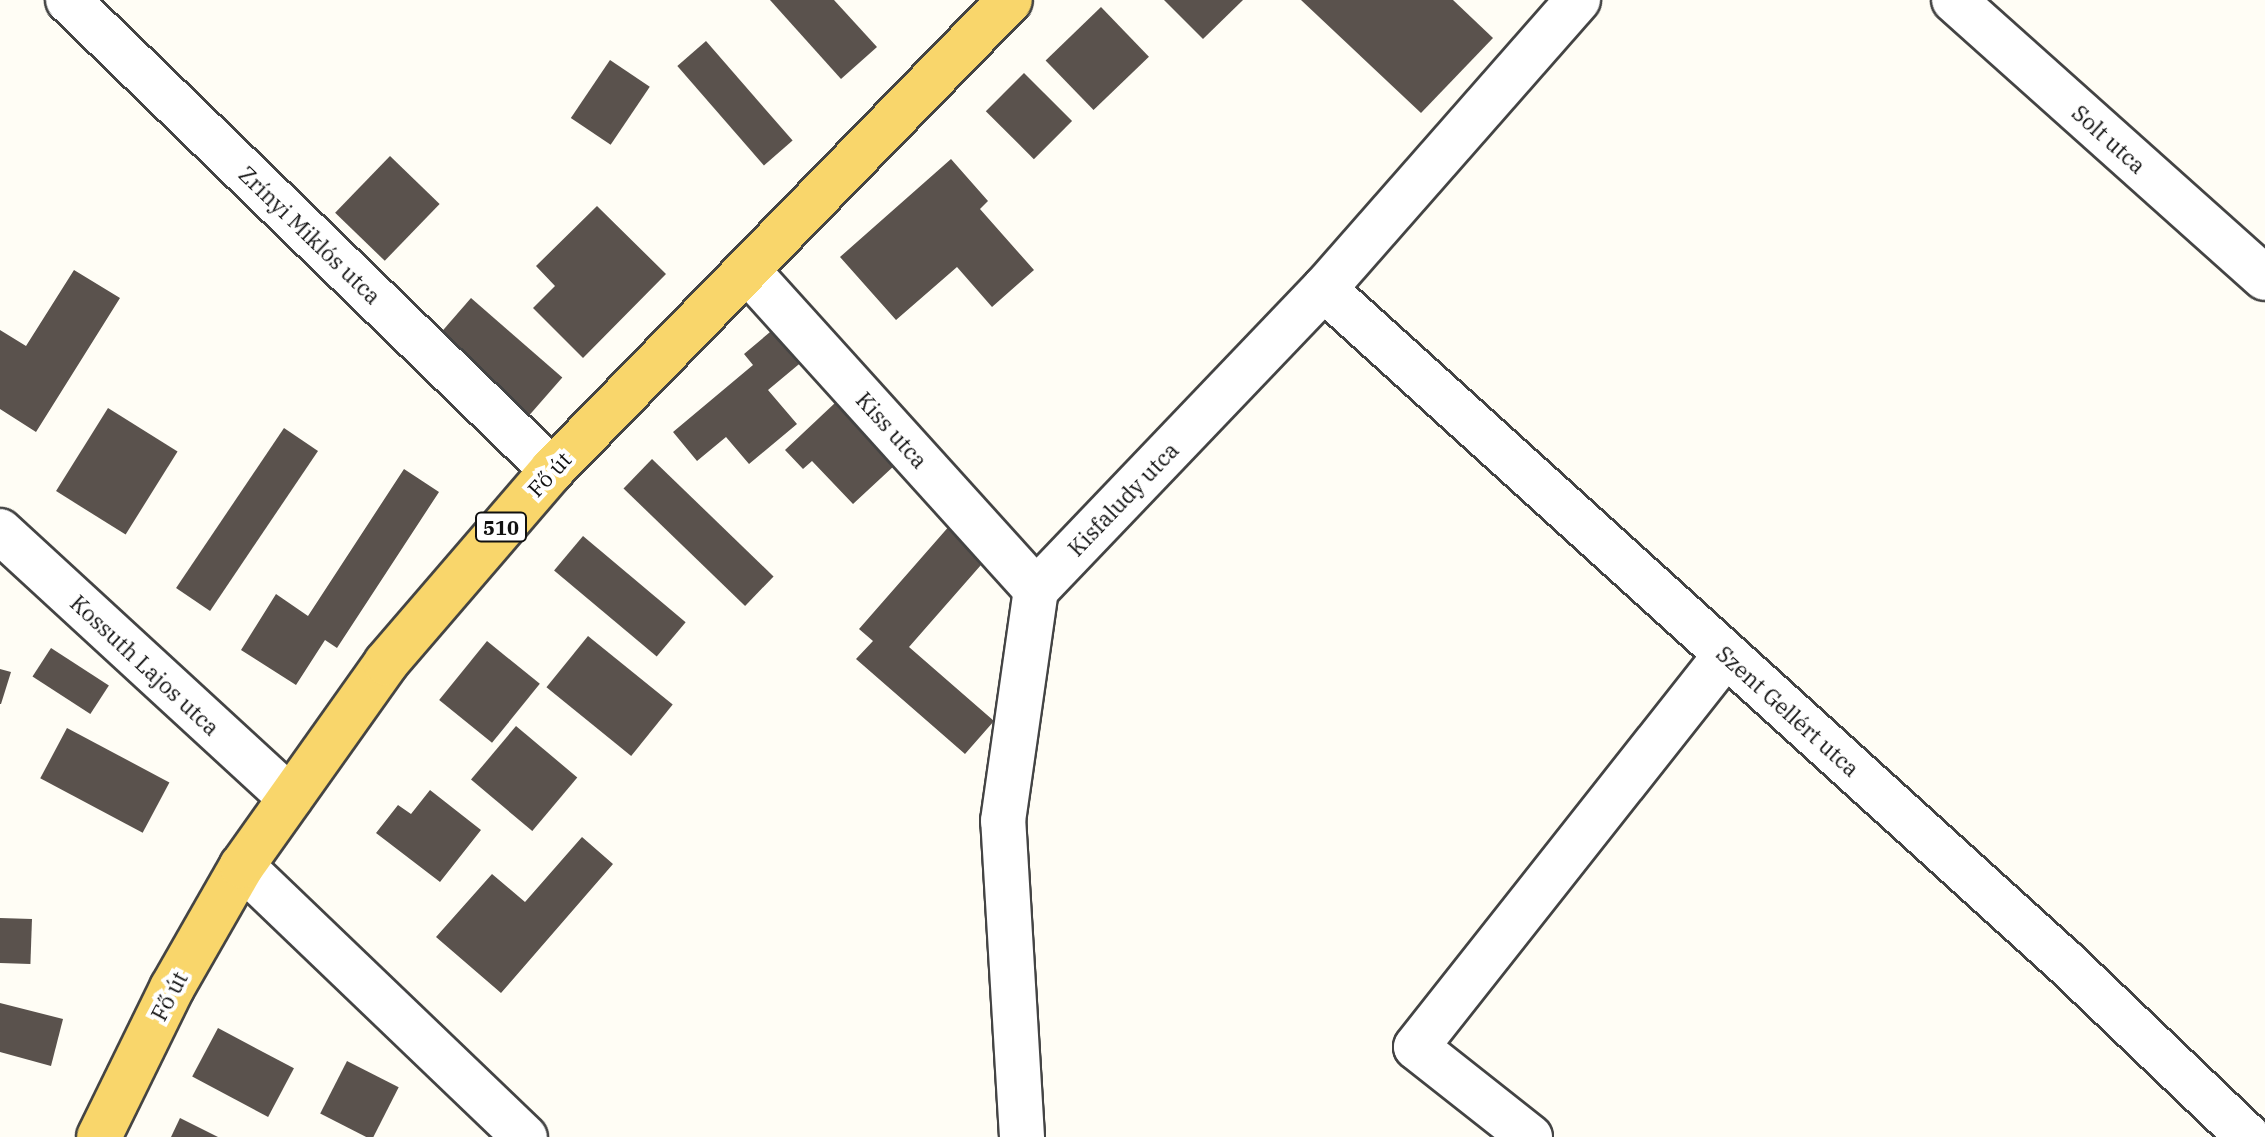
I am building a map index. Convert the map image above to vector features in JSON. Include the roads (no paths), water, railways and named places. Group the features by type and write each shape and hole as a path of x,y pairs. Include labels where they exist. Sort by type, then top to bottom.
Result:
{"main road":[{"name":"Fő út","path":"99,1137 172,988 242,866 386,663 552,470 1010,0"}],"street":[{"name":"Zrínyi Miklós utca","path":"68,0 552,470"},
{"name":"Kisfaludy utca","path":"1036,590 1324,289 1578,0"},
{"name":"Solt utca","path":"1954,0 2265,278"},
{"name":"Kiss utca","path":"747,270 1036,590"},
{"name":"Szent Gellért utca","path":"1324,289 2065,962 2248,1137"},
{"name":"Kossuth Lajos utca","path":"0,531 290,798"},
{"path":"1022,1137 1003,821 1036,590"},
{"path":"1530,1137 1416,1047 1726,655"},
{"path":"242,866 525,1137"}]}
